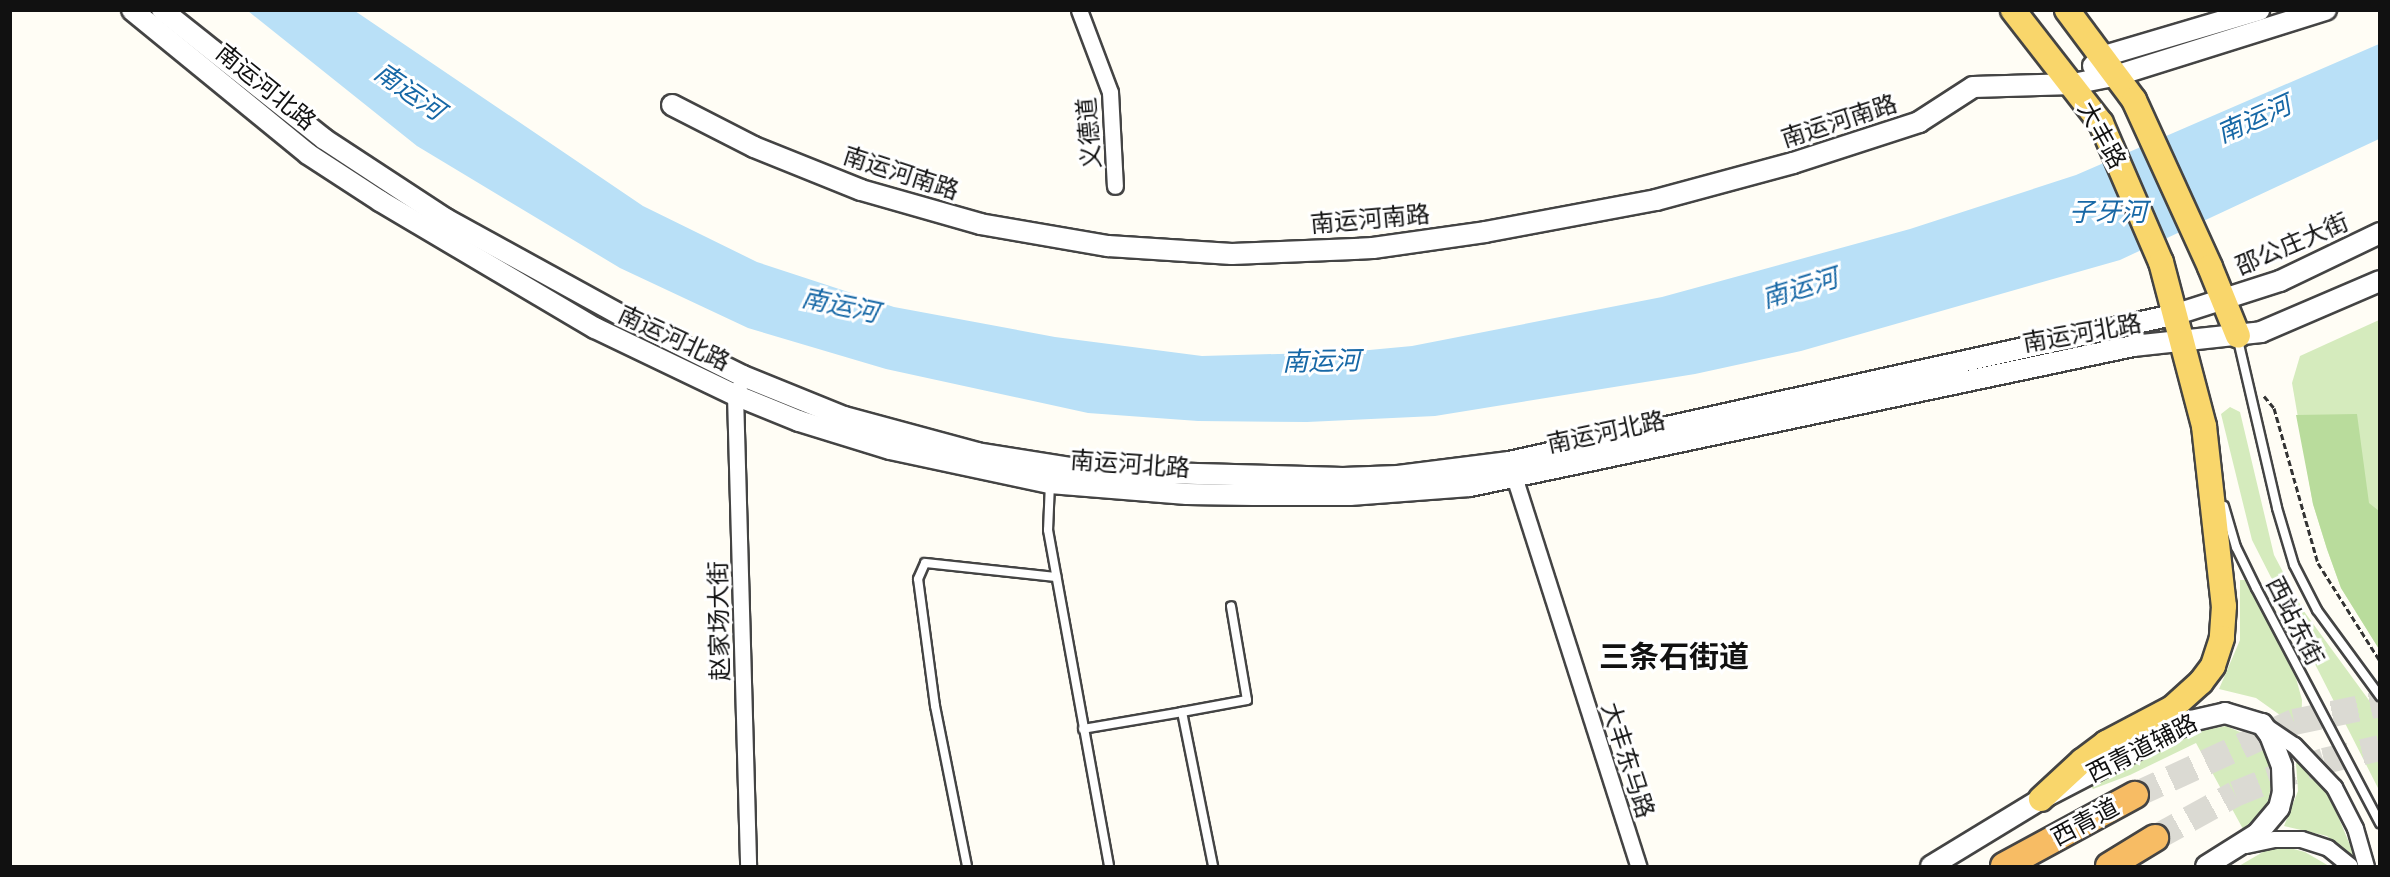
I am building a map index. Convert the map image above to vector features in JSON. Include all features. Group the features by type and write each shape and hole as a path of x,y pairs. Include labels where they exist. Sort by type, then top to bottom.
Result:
{"highway":[{"name":"西青道","path":"2004,867 2135,795"},
{"name":"西青道","path":"2109,867 2155,838"}],"main road":[{"name":"大丰路","path":"2013,10 2073,84 2112,144 2161,262 2184,344"},
{"name":"大丰路","path":"2067,10 2111,66 2148,130 2238,336"},
{"path":"2041,799 2062,776 2106,743 2172,708 2213,666 2222,638 2224,606 2204,426 2184,344"}],"street":[{"name":"南运河北路","path":"132,10 308,154 380,201 595,328 735,395 799,421 890,449 1050,475 1293,479 1512,470 2133,346 2184,344 2238,336"},
{"name":"南运河北路","path":"162,10 324,139 446,219 630,320 744,376 844,417 1050,475"},
{"name":"义德道","path":"1079,10 1110,92 1115,186"},
{"path":"2073,84 2111,66 2259,10"},
{"path":"2111,66 2326,10"},
{"name":"南运河南路","path":"672,105 754,147 861,190 981,224 1108,246 1232,254 1373,248 1485,232 1656,200 1793,164 1919,122 1972,87 2073,84"},
{"name":"邵公庄大街","path":"2224,300 2280,281 2379,233"},
{"path":"2238,336 2287,324 2379,281"},
{"name":"南运河北路","path":"1512,470 2177,314 2224,300"},
{"name":"赵家场大街","path":"744,376 735,395 748,867"},
{"name":"大丰东马路","path":"1512,470 1638,867"},
{"name":"西青道辅路","path":"1931,867 2041,799 2191,721 2225,712 2262,724"},
{"path":"2206,867 2241,846 2270,822 2283,792 2280,755 2262,724"},
{"path":"2262,724 2294,745 2334,787 2355,828 2366,867"},
{"path":"2241,846 2274,839 2301,839 2328,848 2350,867"}],"lane":[{"name":"西站东街","path":"2238,336 2294,565 2317,610 2379,696"},
{"name":"西站东街","path":"2204,426 2236,546 2379,823"},
{"path":"1050,475 1048,530 1109,867"},
{"path":"968,867 934,706 918,579 925,563 1056,577"},
{"path":"1083,729 1247,700 1231,606"},
{"path":"1182,712 1213,867"}],"path":[{"path":"2245,370 2274,408 2318,563 2379,661"}],"green space":[{"path":"2379,320 2379,649 2341,588 2327,549 2313,504 2292,383 2300,356"},
{"path":"2230,407 2240,412 2274,555 2303,610 2379,714 2379,790 2252,540 2221,414"},
{"path":"2357,414 2369,503 2379,511 2379,649 2341,588 2327,549 2313,504 2296,415"},
{"path":"2240,580 2245,580 2252,592 2296,678 2302,700 2301,730 2256,698 2219,689 2240,640"},
{"path":"2226,726 2256,739 2268,754 2273,775 2267,808 2243,829 2196,743 2130,775 2093,789 2091,786 2194,732"},
{"path":"2300,760 2331,799 2357,862 2327,836 2284,826 2298,791 2296,763"},
{"path":"2282,846 2305,852 2329,866 2239,866 2268,849"}],"water":[{"name":"子牙河","path":"248,11 355,11 643,206 757,262 894,307 1055,337 1202,356 1348,352 1412,346 1662,297 1910,229 2076,175 2379,44 2379,139 2120,260 1801,351 1695,374 1435,416 1307,422 1198,421 1088,413 886,369 748,328 620,268 417,146"}],"tunnel":[{"path":"2135,795 2294,722 2380,704"},
{"path":"2155,838 2235,794 2269,780 2324,761 2380,748"}],"district":[{"name":"三条石街道","path":"1674,657"}],"water label":[{"name":"南运河","path":"409,92"},
{"name":"南运河","path":"2254,120"},
{"name":"南运河","path":"1800,289"},
{"name":"南运河","path":"840,306"},
{"name":"南运河","path":"1321,362"}]}
